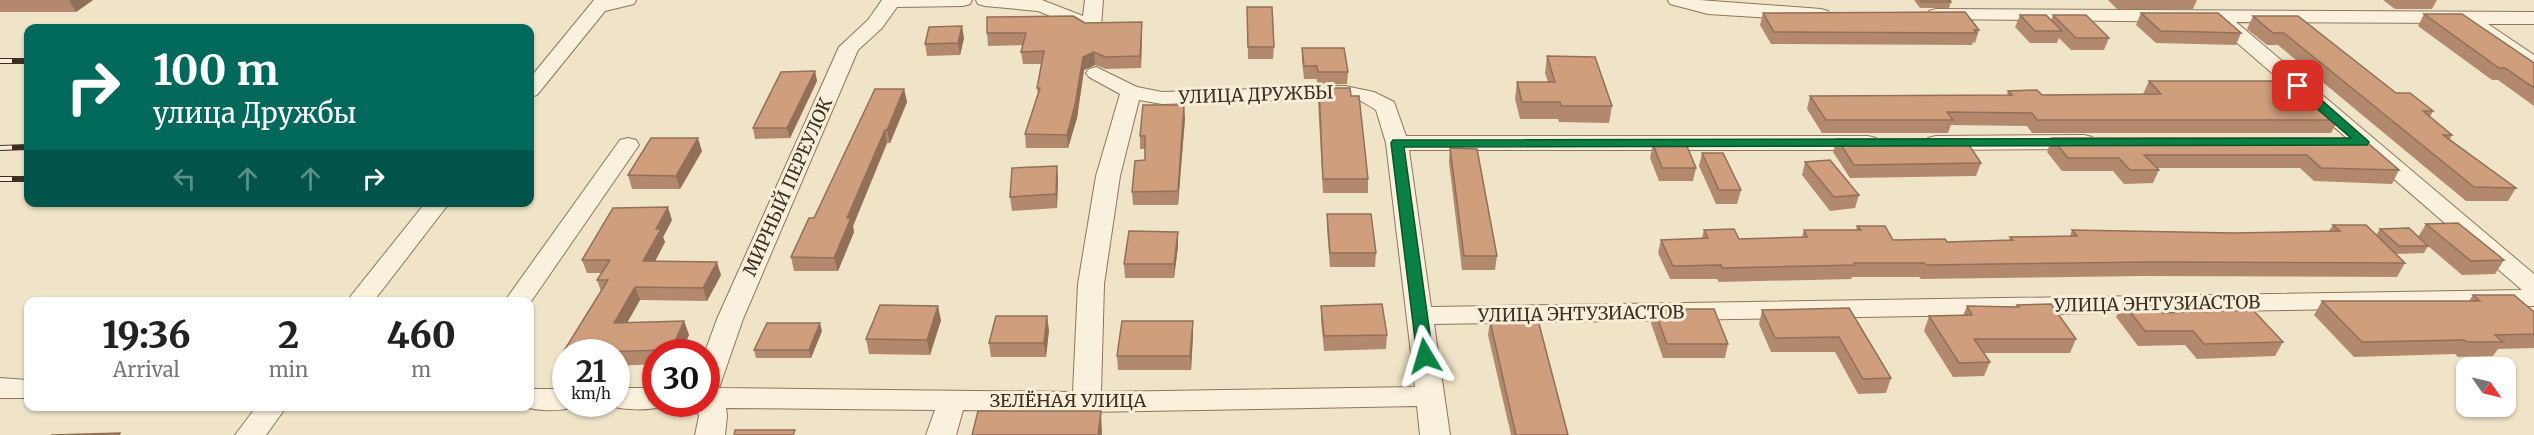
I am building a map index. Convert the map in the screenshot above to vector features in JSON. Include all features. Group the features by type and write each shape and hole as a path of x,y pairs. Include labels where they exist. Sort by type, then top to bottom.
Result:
{"street":[{"path":"534,86 601,4 627,0"},
{"path":"891,1 963,0"},
{"path":"985,0 1042,6 1091,27 1094,0"},
{"path":"1017,2 1048,0"},
{"path":"1677,0 1708,8 1845,16"},
{"name":"МИРНЫЙ ПЕРЕУЛОК","path":"720,353 730,319 849,47 874,24 891,1"},
{"path":"1917,15 2534,18"},
{"path":"2216,15 2534,287"},
{"path":"2466,18 2534,64"},
{"name":"УЛИЦА ДРУЖБЫ","path":"1096,73 1131,92 1162,98 1345,92 1367,96 1386,107 1397,143 1435,435"},
{"path":"1087,402 1091,284 1108,176 1131,92"},
{"path":"1910,143 2100,142"},
{"path":"2327,142 2362,142"},
{"path":"1397,143 1886,143"},
{"path":"521,297 628,146"},
{"path":"363,297 435,207"},
{"name":"УЛИЦА ЭНТУЗИАСТОВ","path":"1420,316 2534,298"},
{"path":"0,388 24,389"},
{"name":"ЗЕЛЁНАЯ УЛИЦА","path":"720,394 952,401 1087,402 1430,396"},
{"path":"534,399 552,399"},
{"path":"941,435 952,401"},
{"path":"250,435 269,411"},
{"path":"710,435 713,417"}],"building":[{"path":"1920,0 1950,0 1951,2 1922,2"},
{"path":"1247,7 1272,7 1274,47 1248,47"},
{"path":"1965,12 1979,30 1974,30 1976,33 1774,32 1763,13"},
{"path":"2141,13 2218,13 2241,33 2161,31"},
{"path":"2424,14 2462,14 2534,63 2534,88 2505,68 2499,68"},
{"path":"2020,15 2046,15 2062,31 2035,31"},
{"path":"2053,15 2086,15 2109,38 2076,38"},
{"path":"1073,16 1085,23 1142,22 1140,56 1105,57 1094,52 1083,57 1075,105 1067,135 1025,134 1040,88 1037,88 1044,51 1021,52 1026,33 987,33 987,17"},
{"path":"2253,16 2298,16 2396,93 2410,93 2433,111 2423,111 2452,135 2443,135 2516,188 2474,187 2284,33 2273,33"},
{"path":"962,26 958,43 925,44 929,27"},
{"path":"1302,48 1344,48 1348,72 1318,72 1317,66 1304,66"},
{"path":"1547,56 1595,57 1612,106 1561,106 1560,102 1522,102 1517,82 1555,82"},
{"path":"815,71 787,128 753,128 781,72"},
{"path":"2149,81 2292,81 2338,120 2037,120 2032,113 1947,112 1953,120 1826,120 1810,96 2012,95 2008,91 2037,90 2042,95 2161,94"},
{"path":"1319,88 1350,88 1351,96 1359,96 1368,179 1323,179"},
{"path":"875,89 904,89 847,218 851,218 834,258 791,257 809,218 814,218"},
{"path":"1143,105 1184,105 1178,191 1132,192 1135,161 1145,160 1145,136 1140,136"},
{"path":"651,138 698,138 676,176 628,175"},
{"path":"2052,138 2362,138 2399,170 2321,168 2307,155 2144,155 2159,170 2130,170 2119,158 2068,158"},
{"path":"1837,139 1965,139 1981,163 1854,165"},
{"path":"1653,144 1686,144 1696,168 1662,168"},
{"path":"1450,148 1477,149 1497,256 1464,256"},
{"path":"1702,153 1723,153 1741,190 1719,190"},
{"path":"1830,160 1859,195 1834,197 1805,162"},
{"path":"1057,166 1056,194 1010,197 1012,168"},
{"path":"668,207 656,229 661,229 643,261 717,262 703,288 635,287 614,323 684,321 676,339 642,339 642,351 630,351 630,339 571,339 608,280 597,280 610,260 582,260 613,208"},
{"path":"1327,214 1371,214 1376,253 1330,253"},
{"path":"2458,223 2504,260 2471,261 2426,224"},
{"path":"2333,225 2366,225 2405,263 2152,262 1926,265 1924,263 1854,263 1855,265 1722,268 1721,265 1673,266 1661,240 1708,238 1704,230 1734,229 1739,239 1807,237 1804,230 1861,230 1857,226 1885,226 1893,240 1945,239 1947,242 2013,240 2010,237 2077,236 2072,230 2234,233 2340,231"},
{"path":"2409,228 2428,246 2399,246 2380,229"},
{"path":"1129,231 1178,232 1174,264 1124,264"},
{"path":"2473,295 2514,295 2534,312 2534,334 2495,335 2503,342 2467,342 2464,340 2362,342 2322,301 2480,301"},
{"path":"2123,303 2155,303 2163,313 2253,310 2283,342 2204,344 2193,331 2145,331"},
{"path":"1382,304 1387,335 1324,336 1321,306"},
{"path":"2051,304 2076,339 1974,339 1990,362 1959,363 1929,316 1972,315 1967,306 2019,307 2017,305"},
{"path":"880,305 938,306 927,340 866,339"},
{"path":"1849,308 1891,378 1863,379 1839,337 1775,338 1762,310"},
{"path":"1654,309 1714,309 1728,344 1667,344"},
{"path":"996,316 1047,316 1044,343 989,343"},
{"path":"1538,320 1568,435 1516,435 1490,321"},
{"path":"1122,321 1193,321 1190,356 1117,356"},
{"path":"767,323 820,323 809,350 754,350"},
{"path":"978,411 1101,411 1098,435 972,435"},
{"path":"735,430 795,430 793,435 734,435"},
{"path":"120,433 119,435 52,435"}],"railway":[{"path":"0,61 24,61"},
{"path":"0,148 24,147"},
{"path":"0,179 24,179"}],"route":[{"path":"1425,356 1397,143 2362,142 2298,86"}]}
